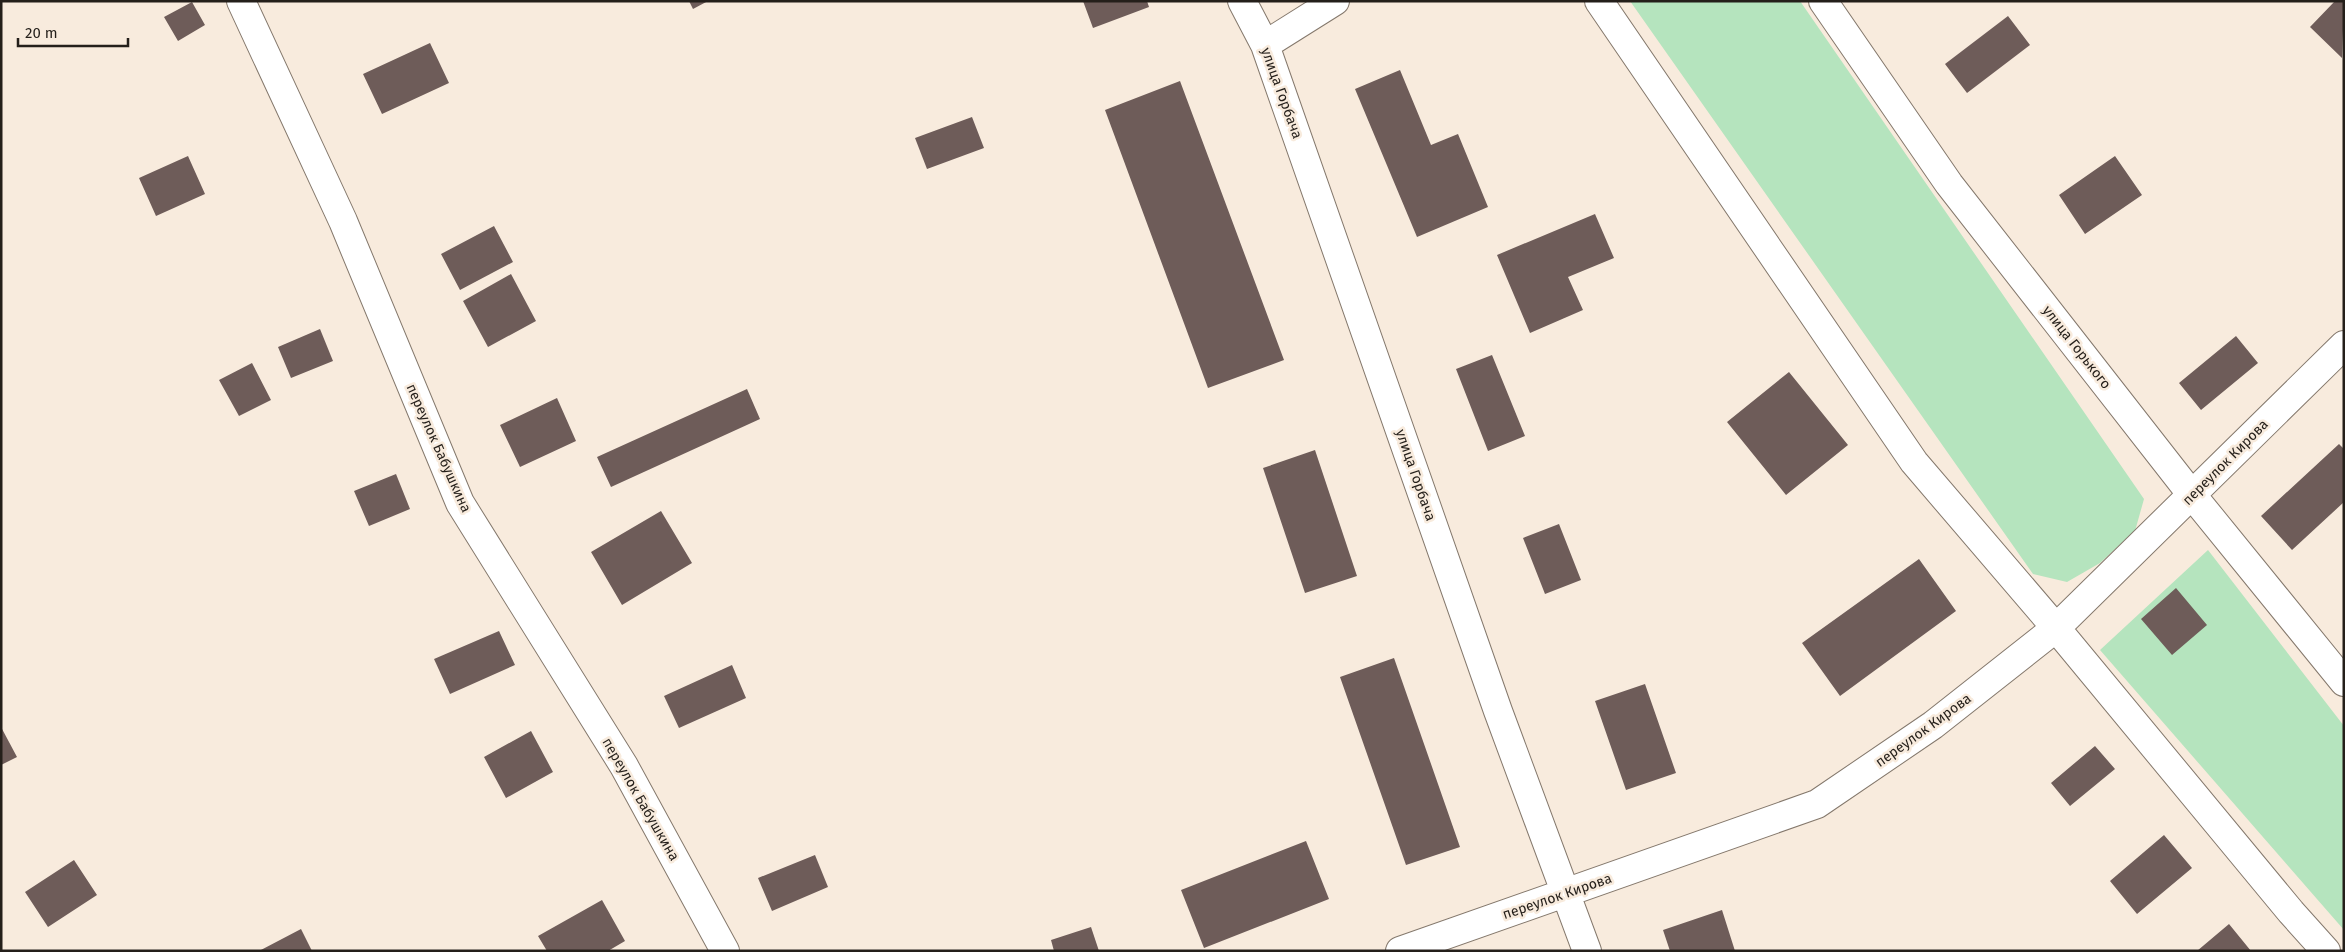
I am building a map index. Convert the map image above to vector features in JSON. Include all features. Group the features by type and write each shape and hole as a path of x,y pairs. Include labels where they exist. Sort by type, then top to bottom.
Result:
{"street":[{"name":"переулок Бабушкина","path":"242,1 343,221 460,503 624,766 725,951"},
{"name":"улица Горбача","path":"1242,1 1266,45 1498,711 1587,951"},
{"path":"1266,45 1335,1"},
{"path":"1599,1 1914,462 2056,628 2291,912 2326,951"},
{"name":"улица Горького","path":"1823,1 1949,184 2192,495 2344,682"},
{"name":"переулок Кирова","path":"1400,951 1817,804 1933,725 2056,628 2344,345"}],"green space":[{"path":"1630,1 1800,1 2144,499 2135,531 2100,563 2067,582 2033,574"},
{"path":"2208,550 2344,726 2344,930 2100,650"}],"building":[{"path":"689,1 708,1 693,9"},
{"path":"1083,1 1147,1 1149,7 1093,28"},
{"path":"2335,1 2344,1 2342,58 2310,27"},
{"path":"192,2 205,25 178,41 164,17"},
{"path":"2008,16 2030,45 1967,93 1945,64"},
{"path":"430,43 449,83 382,114 363,74"},
{"path":"1400,70 1431,145 1458,134 1488,207 1417,237 1355,89"},
{"path":"1180,81 1284,360 1208,388 1105,110"},
{"path":"972,117 984,148 927,169 915,138"},
{"path":"188,156 205,194 156,216 139,178"},
{"path":"2115,156 2142,195 2085,234 2059,195"},
{"path":"1595,214 1614,258 1568,277 1583,310 1530,333 1497,255"},
{"path":"494,226 513,262 460,290 441,254"},
{"path":"511,274 536,321 488,347 463,301"},
{"path":"320,329 333,361 291,378 278,347"},
{"path":"2236,336 2258,363 2201,410 2179,383"},
{"path":"1492,355 1525,436 1488,451 1456,369"},
{"path":"252,363 271,400 239,416 219,380"},
{"path":"1789,372 1848,445 1786,495 1727,422"},
{"path":"747,389 760,419 611,487 597,457"},
{"path":"557,398 576,441 520,467 500,425"},
{"path":"2339,444 2344,449 2344,502 2292,550 2261,516"},
{"path":"1315,450 1357,576 1305,593 1263,468"},
{"path":"396,474 410,509 369,526 354,491"},
{"path":"661,511 692,563 622,605 591,552"},
{"path":"1559,524 1581,580 1545,594 1523,538"},
{"path":"1919,559 1956,611 1840,696 1802,643"},
{"path":"2176,588 2207,625 2172,655 2141,619"},
{"path":"499,631 515,665 450,694 434,659"},
{"path":"1394,658 1460,847 1406,865 1340,677"},
{"path":"732,665 746,698 679,728 664,696"},
{"path":"1645,684 1676,773 1626,790 1595,701"},
{"path":"1,727 17,757 1,765"},
{"path":"531,731 553,772 506,798 484,757"},
{"path":"2095,746 2115,769 2070,806 2051,783"},
{"path":"2164,835 2192,868 2137,914 2110,881"},
{"path":"1306,841 1329,899 1204,948 1181,890"},
{"path":"815,855 828,887 772,911 758,878"},
{"path":"74,860 97,895 48,927 25,892"},
{"path":"602,900 625,941 608,951 547,951 538,936"},
{"path":"1722,910 1735,951 1670,951 1663,930"},
{"path":"2229,924 2251,951 2197,951"},
{"path":"1091,927 1099,951 1054,951 1051,940"},
{"path":"301,929 312,951 259,951"}]}
